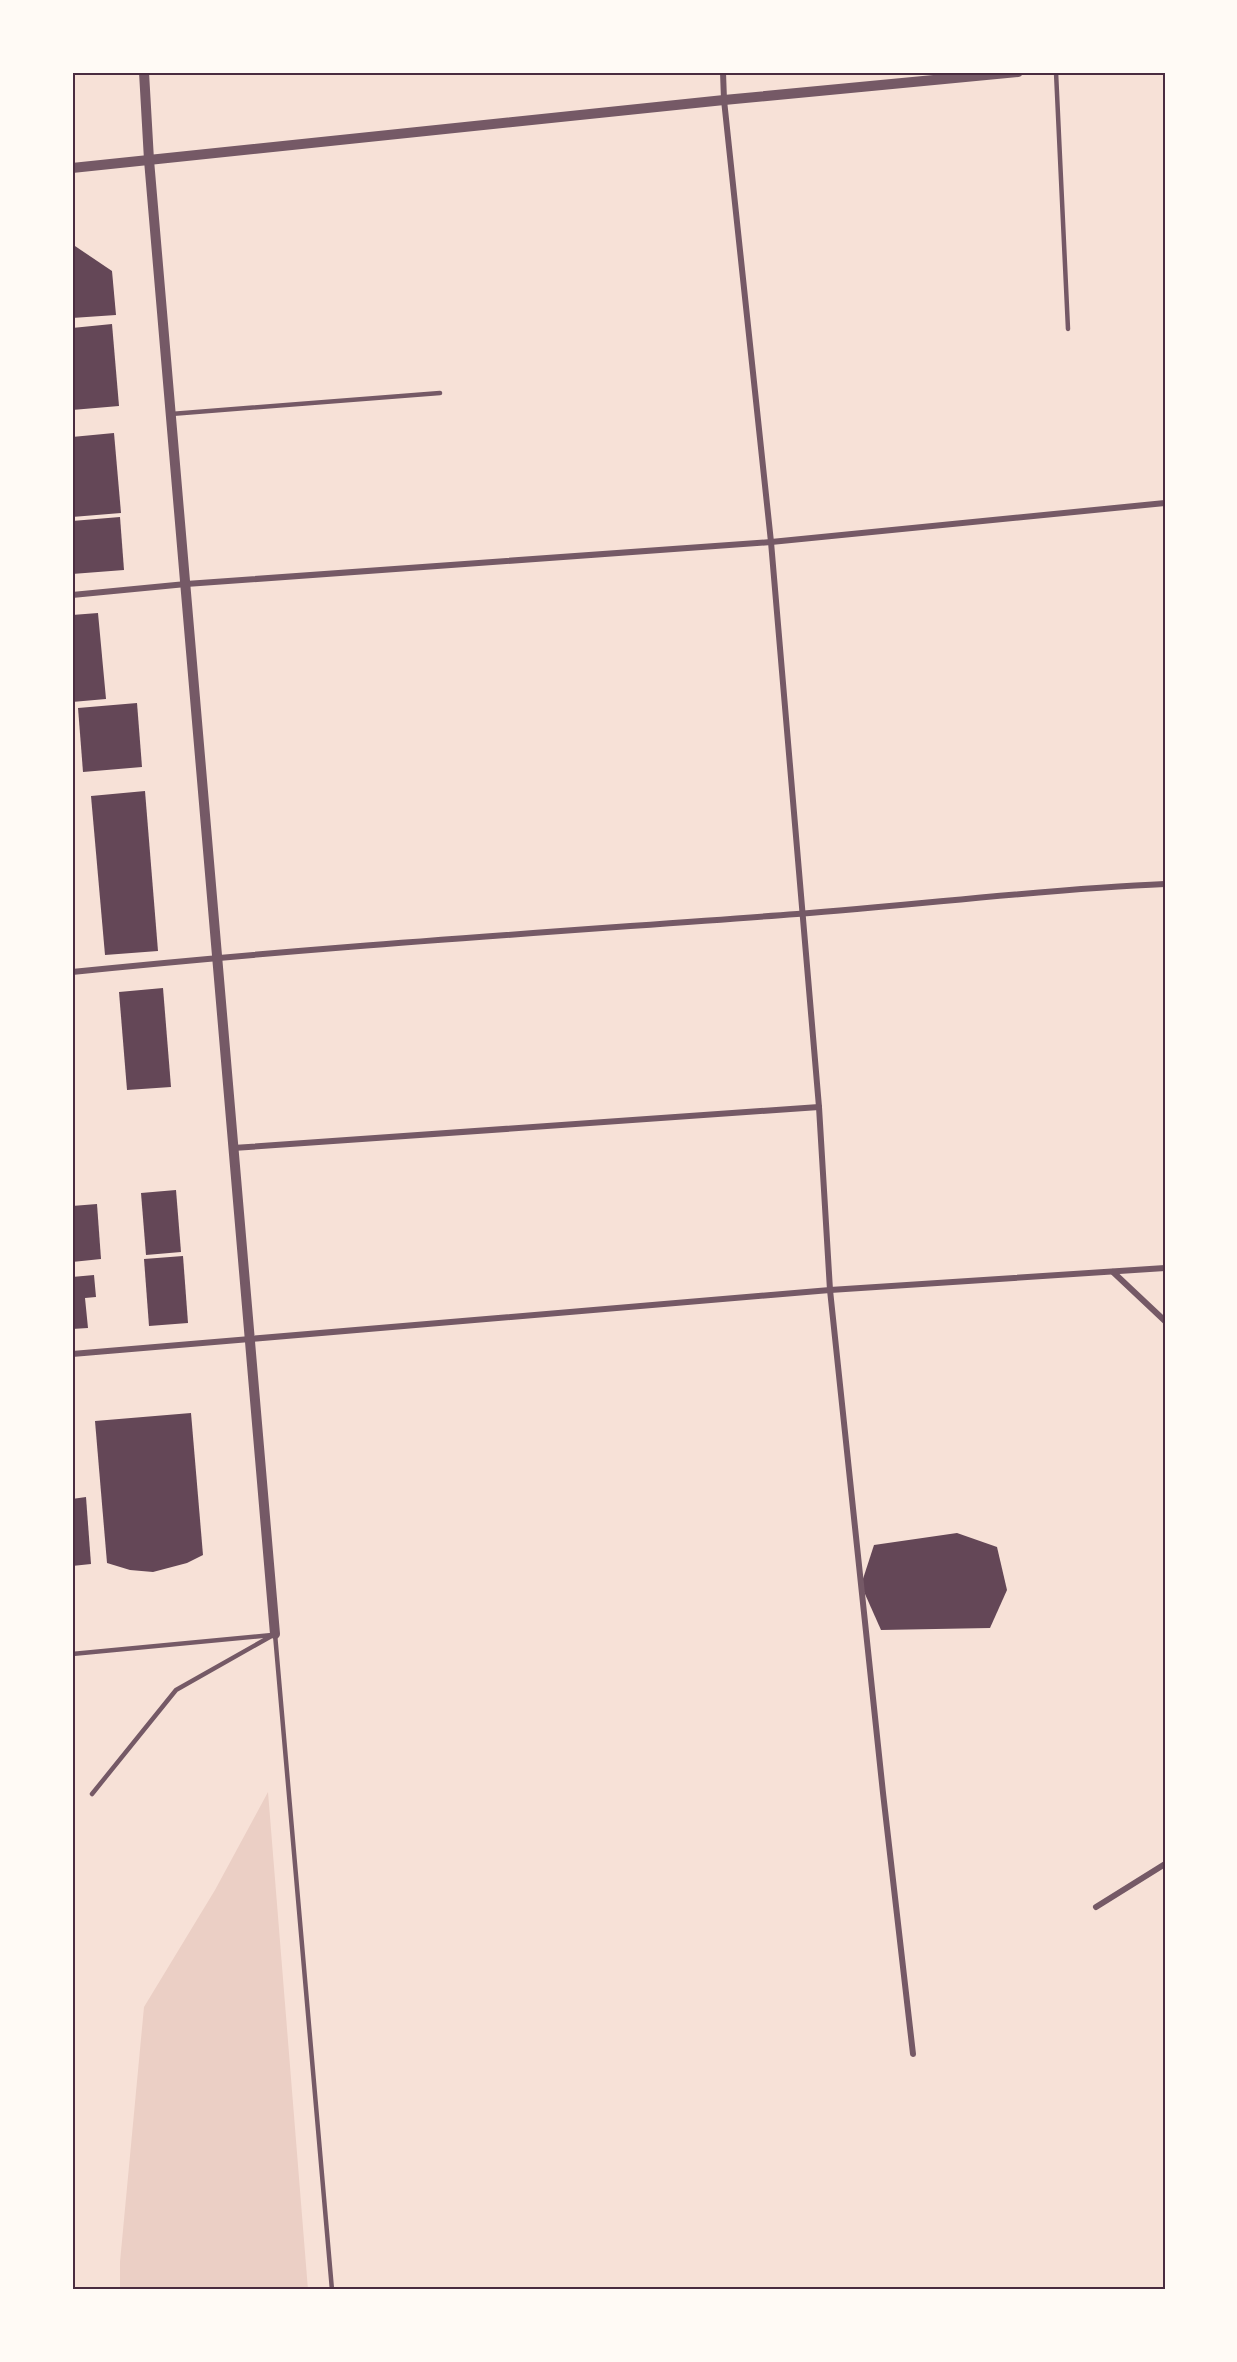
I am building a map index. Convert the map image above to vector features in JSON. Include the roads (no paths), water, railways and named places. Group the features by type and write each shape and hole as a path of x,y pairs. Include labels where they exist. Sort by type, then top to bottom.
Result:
{"street":[{"path":"144,72 149,160 275,1634"},
{"path":"723,72 724,100 771,542 819,1107 830,1290 913,2054"},
{"path":"72,168 1017,72"},
{"path":"72,595 186,584 771,542 1165,503"},
{"path":"72,972 217,957 802,914 1105,886 1165,884"},
{"path":"233,1148 819,1107"},
{"path":"72,1354 830,1290 1165,1268"},
{"path":"1113,1271 1165,1321"},
{"path":"1096,1907 1165,1864"}],"lane":[{"path":"1056,72 1068,329"},
{"path":"171,414 440,393"},
{"path":"72,1654 275,1634"},
{"path":"92,1794 176,1690 275,1634"},
{"path":"275,1634 332,2290"}]}
